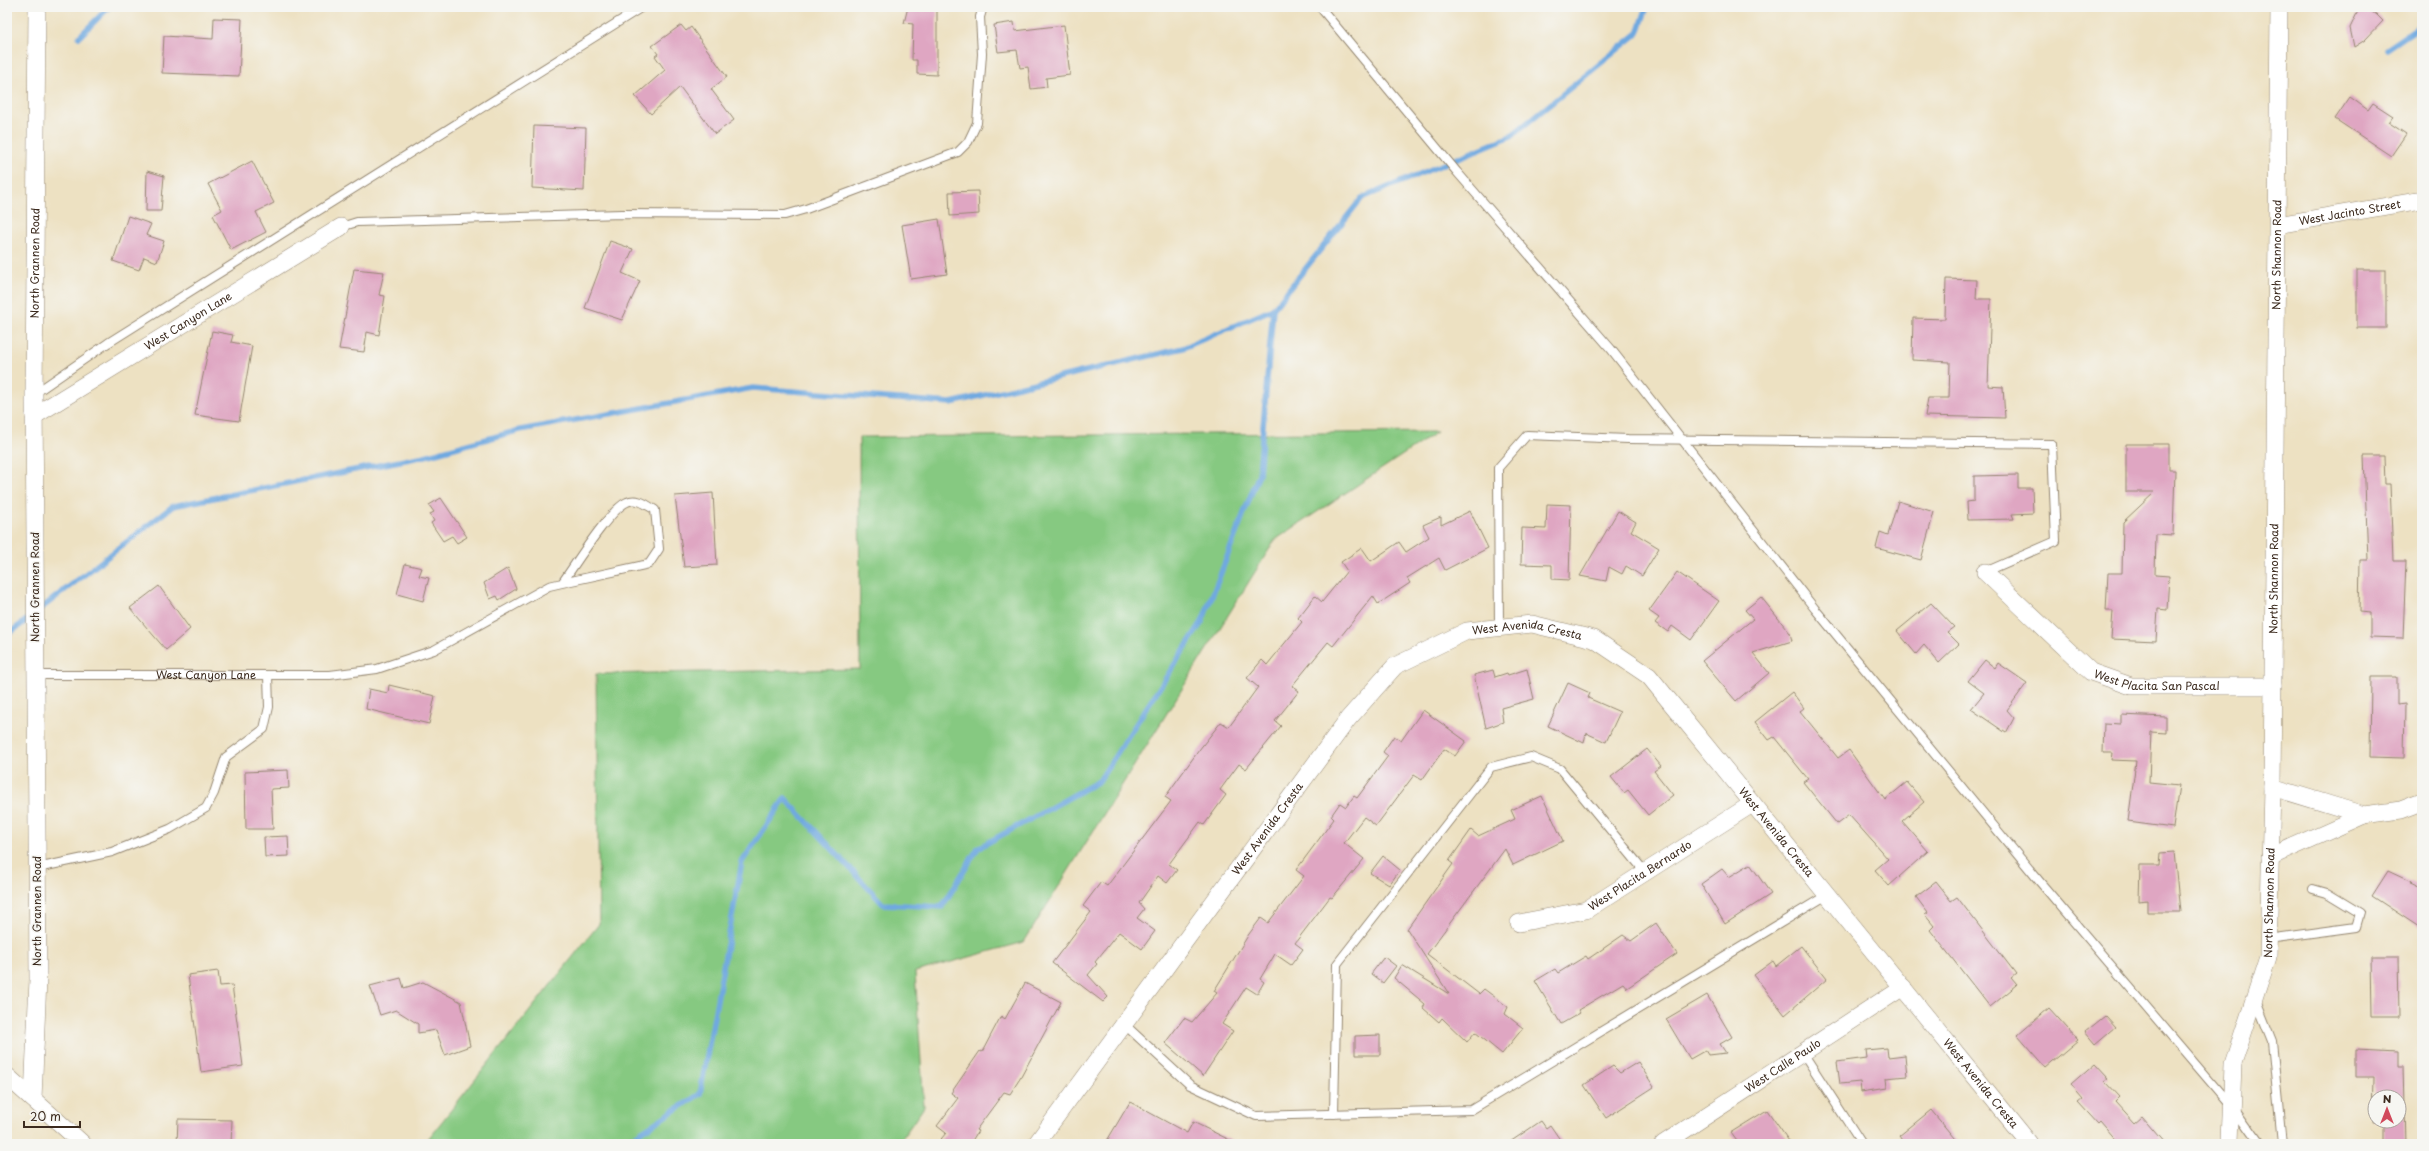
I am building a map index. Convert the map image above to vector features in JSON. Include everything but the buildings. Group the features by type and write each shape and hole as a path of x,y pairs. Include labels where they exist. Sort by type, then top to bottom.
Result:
{"street":[{"name":"North Grannen Road","path":"33,1099 38,979 34,416 37,7"},
{"name":"North Shannon Road","path":"2230,1144 2232,1064 2268,957 2272,787 2279,7"},
{"name":"West Jacinto Street","path":"2278,225 2422,200"},
{"name":"West Canyon Lane","path":"34,416 341,227"},
{"name":"West Placita San Pascal","path":"1985,572 2091,672 2130,686 2273,686"},
{"name":"West Avenida Cresta","path":"1036,1144 1348,719 1395,666 1467,631 1532,624 1594,639 1649,676 2030,1144"},
{"path":"2272,787 2364,815"},
{"path":"2270,857 2364,815 2401,810 2422,802"},
{"name":"West Placita Bernardo","path":"1519,923 1586,910 1752,804"},
{"name":"West Calle Paulo","path":"1663,1144 1903,987"},
{"path":"7,1076 83,1144"}],"lane":[{"path":"34,395 108,343 642,7"},
{"path":"341,227 357,222 606,214 784,215 806,209 958,152 968,142 977,123 982,54 980,17 983,7"},
{"path":"1320,7 1457,172 1611,349 1815,609 2045,888 2231,1106 2258,1144"},
{"path":"1500,628 1498,468 1527,435 1682,439 2052,444 2056,541 1985,572"},
{"name":"West Canyon Lane","path":"36,675 330,675 377,669 434,650 481,626 549,586 649,564 659,548 655,510 642,501 628,501 612,514 562,583"},
{"path":"37,868 112,852 170,829 206,808 214,793 226,757 264,729 269,707 268,675"},
{"path":"1334,1114 1337,964 1491,767 1531,757 1560,770 1645,872"},
{"path":"2268,939 2356,927 2360,913 2327,893 2313,890"},
{"path":"1124,1024 1190,1085 1256,1116 1471,1110 1827,895"},
{"path":"2254,997 2272,1041 2282,1144"},
{"path":"1803,1053 1862,1144"}],"green space":[{"path":"1437,432 1275,540 1024,942 915,972 924,1107 898,1144 424,1144 599,924 596,674 860,669 859,437"}],"waterway":[{"path":"79,37 109,7"},
{"path":"622,1144 700,1094 742,862 785,798 883,904 942,907 978,848 1099,781 1202,622 1259,474 1273,309 1362,198 1511,136 1638,33 1647,7"},
{"path":"2387,49 2422,25"},
{"path":"39,610 173,506 425,456 520,430 753,388 951,403 1183,348 1273,309"},
{"path":"7,635 32,616"}]}
